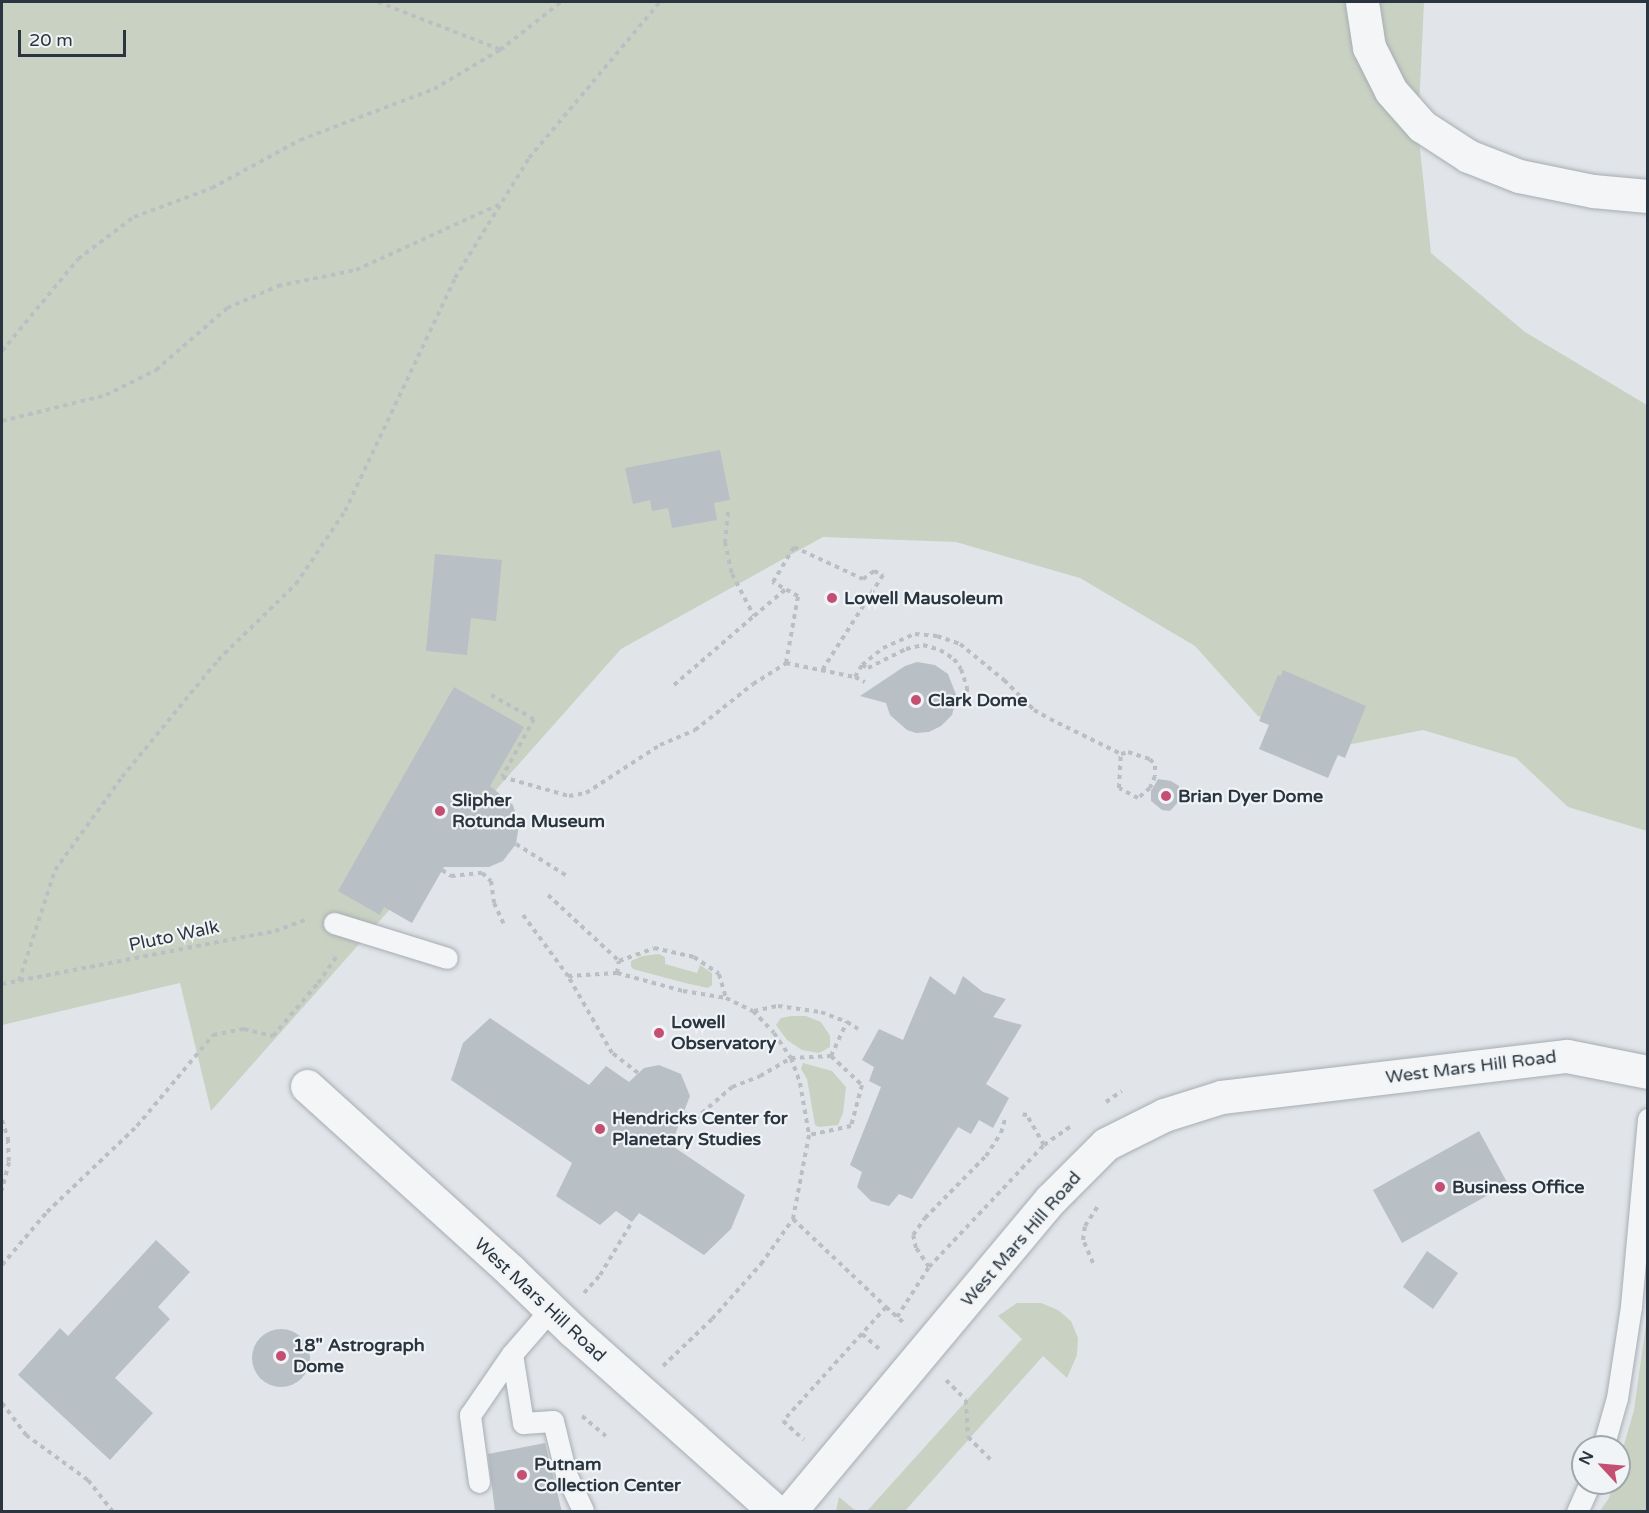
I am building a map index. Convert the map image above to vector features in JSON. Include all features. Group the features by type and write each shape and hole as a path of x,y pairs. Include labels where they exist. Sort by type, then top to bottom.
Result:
{"street":[{"path":"1362,2 1369,47 1391,91 1422,126 1468,156 1520,176 1593,191 1647,196"},
{"name":"West Mars Hill Road","path":"789,1512 1050,1200 1107,1144 1116,1139 1164,1115 1221,1097 1293,1087 1448,1072 1567,1056 1647,1071"},
{"name":"West Mars Hill Road","path":"307,1086 511,1271 563,1306 776,1512"}],"lane":[{"path":"334,923 447,958"},
{"path":"1606,1435 1617,1398 1629,1317 1643,1201 1647,1119"},
{"path":"479,1482 470,1415 512,1354 563,1306"},
{"path":"512,1354 523,1423 553,1421 566,1474 583,1510"},
{"path":"1576,1512 1584,1495"}],"path":[{"path":"378,2 500,50"},
{"path":"2,351 78,259 134,217 212,188 300,140 434,89 500,50 561,2"},
{"path":"19,981 55,870 122,777 218,660 296,584 339,520 455,278 529,158 660,2"},
{"path":"2,421 106,395 156,370 227,308 278,286 356,270 501,203"},
{"path":"728,512 725,542 732,574 754,616"},
{"path":"786,663 798,596 773,582 794,547 863,579 874,571 883,575 823,669"},
{"path":"674,685 786,590"},
{"path":"855,677 862,665 883,648 915,634 937,636 960,644 1004,680 1034,710 1121,754 1128,752 1150,759 1155,766 1150,788 1138,798 1119,788 1121,754"},
{"path":"862,665 868,668 906,650 923,645 940,650 954,659 962,669 968,687 967,705 955,704"},
{"path":"491,695 534,720 502,777 569,796 586,794 660,745 695,730 753,684 786,663 823,669 855,677 865,682"},
{"path":"516,844 567,876"},
{"path":"442,870 451,876 482,873 491,881 494,903 505,927"},
{"path":"548,895 619,961"},
{"path":"523,915 568,976 612,1053 638,1073"},
{"name":"Pluto Walk","path":"2,984 275,931 315,917 334,923"},
{"path":"2,1265 47,1212 137,1126 213,1035 244,1029 273,1036 318,983 354,929"},
{"path":"619,961 654,948 694,957 719,974 726,998"},
{"path":"617,973 619,961"},
{"path":"568,976 617,973 683,991 726,998 753,1011 774,1033 791,1058 800,1083 809,1135 793,1219 761,1264 712,1319 662,1368"},
{"path":"753,1011 778,1006 821,1012 858,1029"},
{"path":"831,1056 847,1022"},
{"path":"684,1113 695,1119 732,1087 760,1076 791,1058 831,1056 862,1085 851,1126 809,1135"},
{"path":"897,1317 929,1267 1044,1145 1027,1115 1022,1114"},
{"path":"929,1267 916,1248 913,1235 925,1218 986,1156 1000,1133 1005,1119"},
{"path":"2,1120 8,1139 9,1162 2,1190"},
{"path":"1093,1263 1083,1240 1085,1226 1101,1203"},
{"path":"793,1219 886,1307 783,1422 810,1445"},
{"path":"563,1306 600,1275 632,1222"},
{"path":"943,1378 966,1400 968,1437 992,1461"},
{"path":"2,1403 26,1436 88,1480 113,1512"},
{"path":"578,1412 606,1436"}],"green space":[{"path":"2,2 1424,2 1418,130 1431,253 1525,332 1647,405 1647,831 1568,807 1516,758 1423,730 1352,744 1258,716 1195,646 1080,578 956,542 823,537 621,649 211,1111 180,983 2,1025"},
{"path":"659,954 665,957 665,964 697,973 700,965 712,973 712,985 708,988 685,983 633,969 631,966 631,961 642,956"},
{"path":"806,1016 821,1022 830,1036 830,1047 819,1053 802,1050 787,1040 776,1025 781,1018"},
{"path":"803,1063 832,1071 846,1087 843,1113 838,1125 819,1127 815,1125 807,1079 801,1069"},
{"path":"1017,1303 1041,1303 1058,1310 1071,1321 1078,1338 1077,1355 1067,1378 1043,1356 905,1511 867,1511 1022,1339 998,1316"},
{"path":"1647,1316 1647,1511 1600,1511 1610,1495 1631,1495 1631,1435 1627,1435 1634,1410"},
{"path":"839,1497 856,1511 836,1511"}],"building":[{"path":"720,450 730,500 714,503 717,520 672,528 668,508 652,511 650,500 633,504 625,468"},
{"path":"435,554 502,560 496,621 471,618 467,655 426,651"},
{"name":"Clark Dome","path":"917,662 935,665 948,674 957,697 952,715 941,726 929,732 916,733 907,730 890,715 886,703 860,696 905,666"},
{"path":"1283,670 1366,706 1345,758 1338,755 1328,778 1259,749 1269,725 1259,721 1278,675 1281,676"},
{"path":"454,687 524,727 490,786 513,805 519,825 516,844 503,861 489,867 444,867 412,923 384,907 380,915 338,891"},
{"name":"Brian Dyer Dome","path":"1158,779 1171,781 1179,786 1180,800 1170,811 1162,810 1151,801 1151,791"},
{"path":"930,976 955,995 963,976 983,992 1006,999 993,1017 1022,1025 986,1084 1009,1098 993,1128 979,1120 971,1134 958,1127 912,1199 899,1194 889,1206 871,1201 857,1187 862,1172 850,1165 881,1087 869,1081 874,1067 862,1060 879,1029 903,1040"},
{"name":"Hendricks Center for Planetary Studies","path":"490,1018 589,1085 606,1066 629,1082 644,1068 659,1065 681,1074 690,1096 671,1145 745,1195 731,1229 704,1255 639,1213 632,1222 616,1211 600,1225 556,1196 572,1163 451,1080 463,1043"},
{"name":"Business Office","path":"1479,1131 1508,1184 1402,1243 1373,1190"},
{"path":"156,1240 190,1272 158,1307 170,1319 115,1378 153,1413 110,1460 18,1375 60,1328 68,1336"},
{"path":"1427,1251 1458,1273 1433,1309 1403,1287"},
{"name":"18″ Astrograph Dome","path":"281,1329 297,1334 305,1342 310,1358 305,1374 297,1382 281,1387 265,1382 257,1374 252,1358 257,1342 265,1334"},
{"name":"Putnam Collection Center","path":"545,1443 562,1512 495,1512 488,1454"}],"place":[{"name":"Lowell Mausoleum","path":"832,598"},
{"name":"Clark Dome","path":"916,700"},
{"name":"Brian Dyer Dome","path":"1166,796"},
{"name":"Slipher Rotunda Museum","path":"440,811"},
{"name":"Lowell Observatory","path":"659,1033"},
{"name":"Hendricks Center for Planetary Studies","path":"600,1129"},
{"name":"Business Office","path":"1440,1187"},
{"name":"18″ Astrograph Dome","path":"281,1356"},
{"name":"Putnam Collection Center","path":"522,1475"}]}
